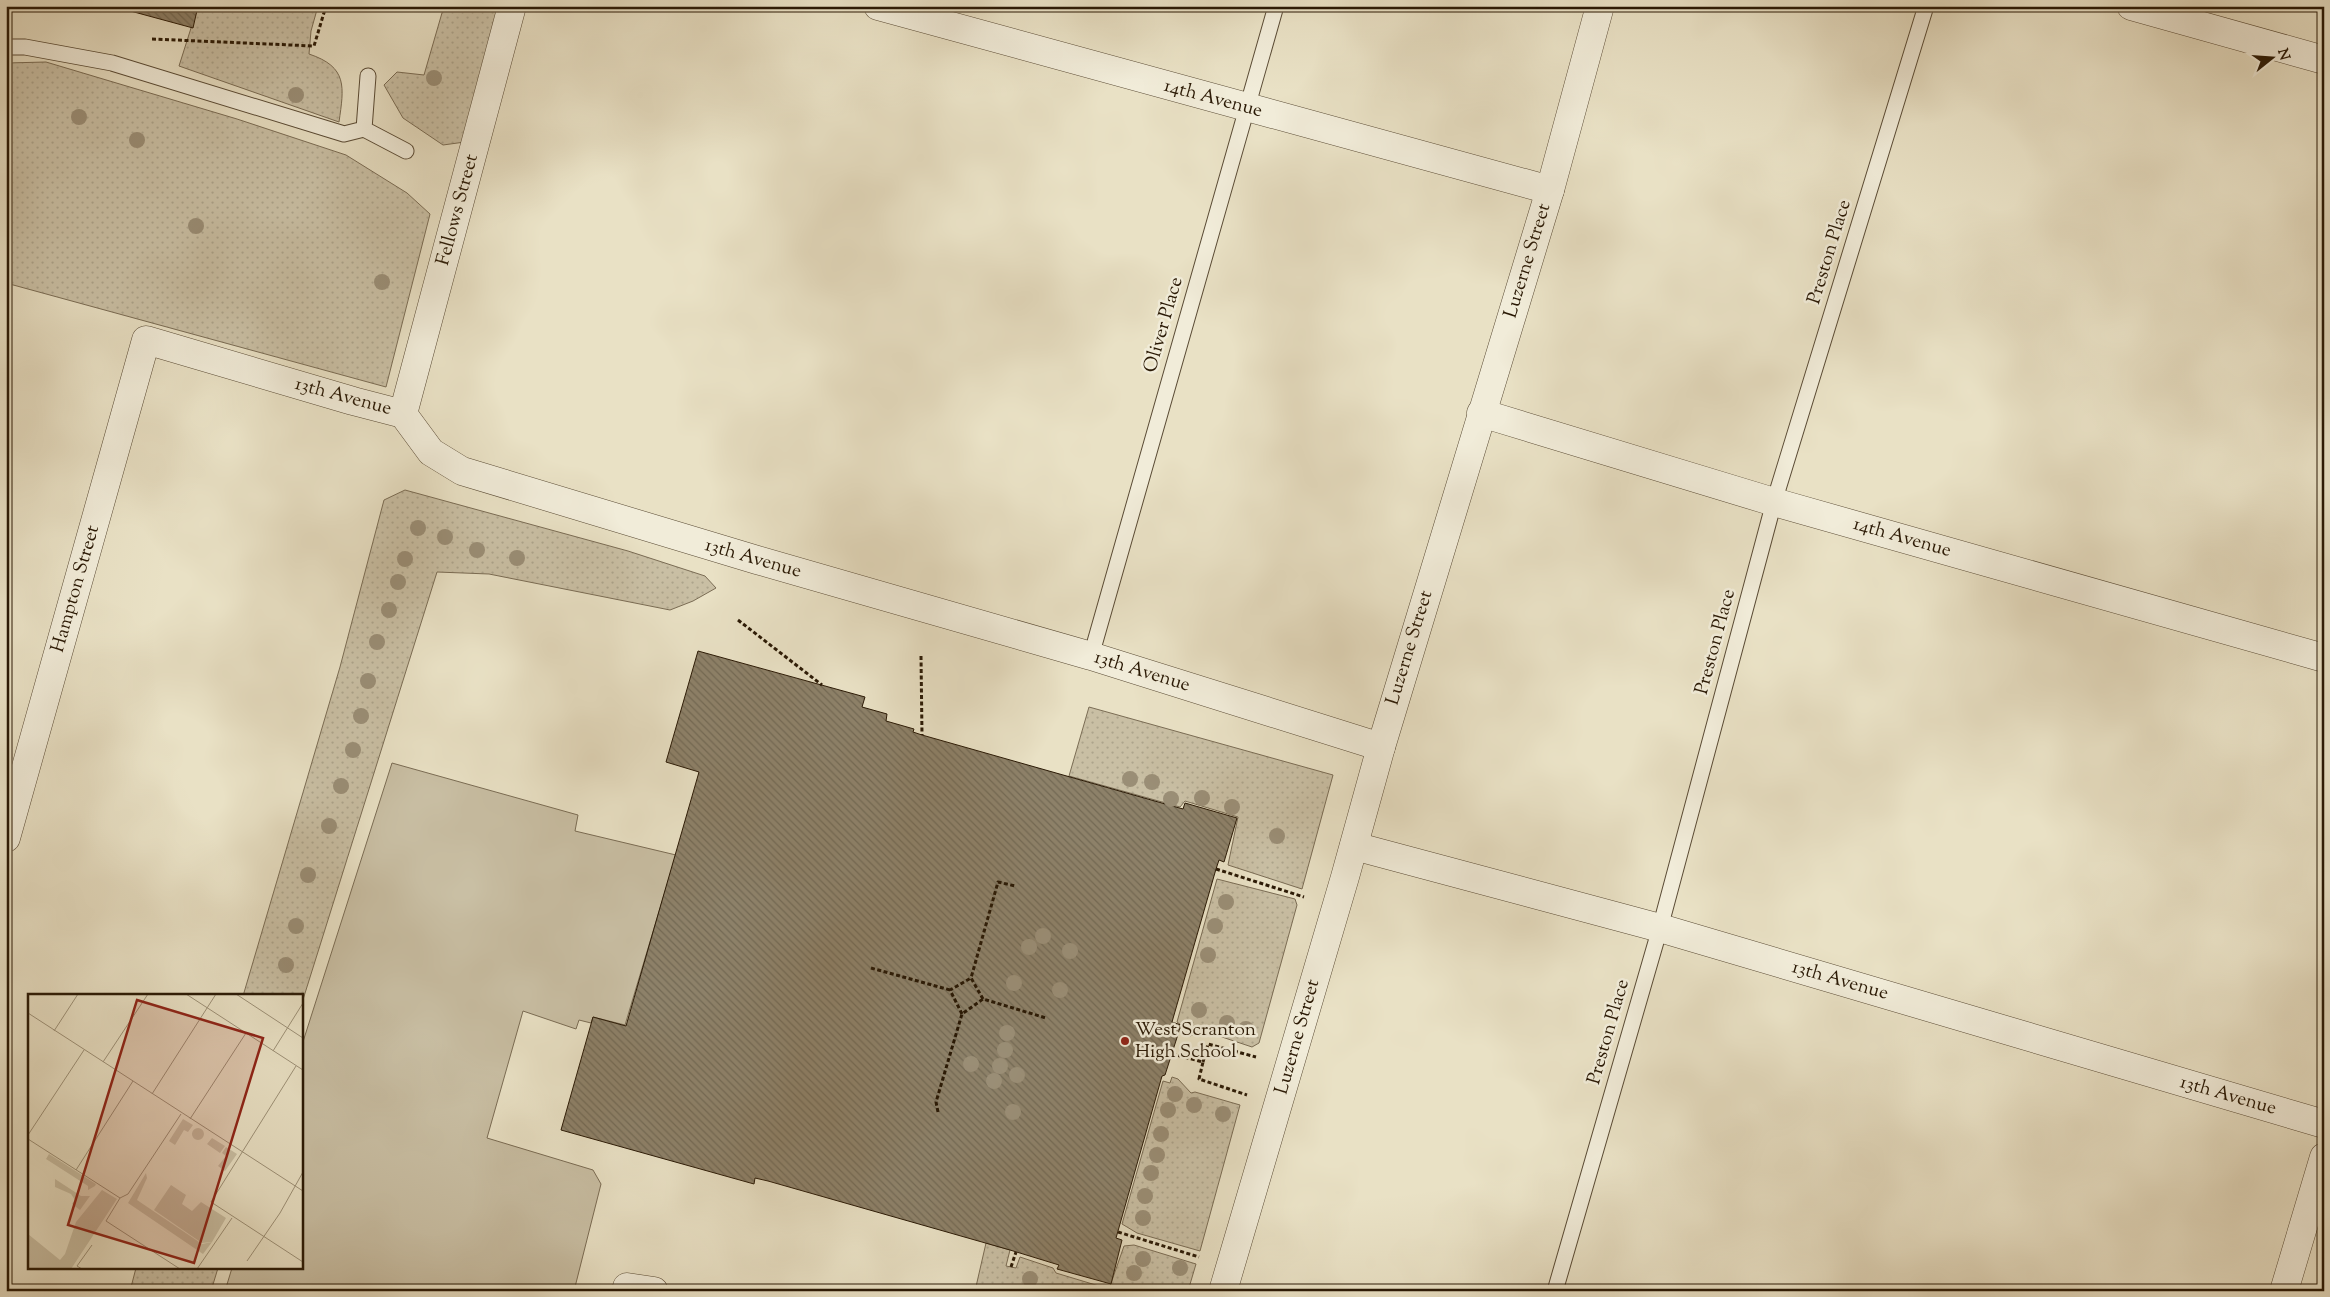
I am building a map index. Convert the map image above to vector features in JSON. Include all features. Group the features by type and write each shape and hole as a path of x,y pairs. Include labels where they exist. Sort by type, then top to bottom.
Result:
{"street":[{"name":"Fellows Street","path":"404,414 512,6"},
{"name":"14th Avenue","path":"878,6 1550,190"},
{"name":"Luzerne Street","path":"1223,1291 1354,846 1380,747 1550,190 1600,6"},
{"path":"2131,6 2324,60"},
{"name":"13th Avenue","path":"146,340 353,401 404,414 431,452 462,471 757,560 1091,656 1380,747"},
{"name":"Hampton Street","path":"6,838 146,340"},
{"name":"14th Avenue","path":"1481,413 1774,502 2324,658"},
{"name":"13th Avenue","path":"1354,846 1660,928 2324,1124"},
{"path":"2284,1291 2324,1157"},
{"path":"627,1289 654,1291"}],"lane":[{"name":"Oliver Place","path":"1091,656 1276,6"},
{"name":"Preston Place","path":"1555,1291 1660,928 1774,502 1926,6"},
{"path":"6,47 25,47 112,63 344,134 364,128 406,151"},
{"path":"364,128 368,76"}],"path":[{"path":"152,39 314,46 326,6"},
{"path":"738,620 822,685"},
{"path":"921,656 922,735"},
{"path":"1216,869 1307,898"},
{"path":"871,968 950,990 971,978 998,882 1016,886"},
{"path":"971,978 983,999 1046,1018"},
{"path":"950,990 962,1014"},
{"path":"938,1112 936,1102 962,1014 983,999"},
{"path":"1247,1095 1199,1080 1203,1062 1208,1044 1256,1057"},
{"path":"1172,1054 1203,1062"},
{"path":"1118,1232 1205,1259"},
{"path":"1011,1267 1016,1252"}],"shaded area":[{"path":"198,6 318,6 311,31 309,54 322,59 337,72 342,89 339,122 179,66"},
{"path":"444,6 509,6 472,141 443,145 403,118 384,85 397,72 424,75"},
{"path":"46,62 237,119 346,155 407,193 430,214 386,387 6,283 6,63"},
{"path":"405,490 628,551 705,576 716,588 693,601 670,610 489,574 437,572 302,1003 302,994 244,994 340,667 384,500"},
{"path":"1089,707 1333,775 1302,889 1228,865 1238,817 1185,801 1180,807 1069,776"},
{"path":"392,763 578,815 575,831 676,855 625,1025 593,1017 591,1023 579,1020 576,1029 523,1011 487,1138 593,1170 601,1184 574,1291 225,1291 231,1270 302,1270 302,1045"},
{"path":"1217,879 1295,899 1297,905 1259,1043 1252,1047 1210,1033 1209,1029 1190,1036 1183,1033 1184,1027 1177,1022"},
{"path":"1172,1077 1178,1079 1191,1093 1195,1092 1240,1105 1200,1251 1137,1233 1122,1224 1163,1081 1170,1083"},
{"path":"986,1243 1010,1250 1006,1266 1016,1268 1020,1257 1053,1268 1056,1273 1109,1289 1124,1246 1134,1245 1196,1264 1188,1291 975,1291"},
{"path":"135,1270 217,1270 211,1291 130,1291"}],"building":[{"path":"112,6 198,6 193,28"},
{"name":"West Scranton High School","path":"698,651 865,697 862,707 887,714 886,721 914,729 913,732 922,735 1183,809 1185,803 1237,818 1224,862 1219,860 1216,869 1172,1022 1181,1025 1165,1075 1162,1076 1116,1238 1122,1240 1111,1284 1057,1269 1059,1265 1010,1250 768,1181 755,1178 754,1184 561,1130 593,1017 626,1026 699,772 666,762"}],"place":[{"name":"West Scranton High School","path":"1125,1041"}]}
